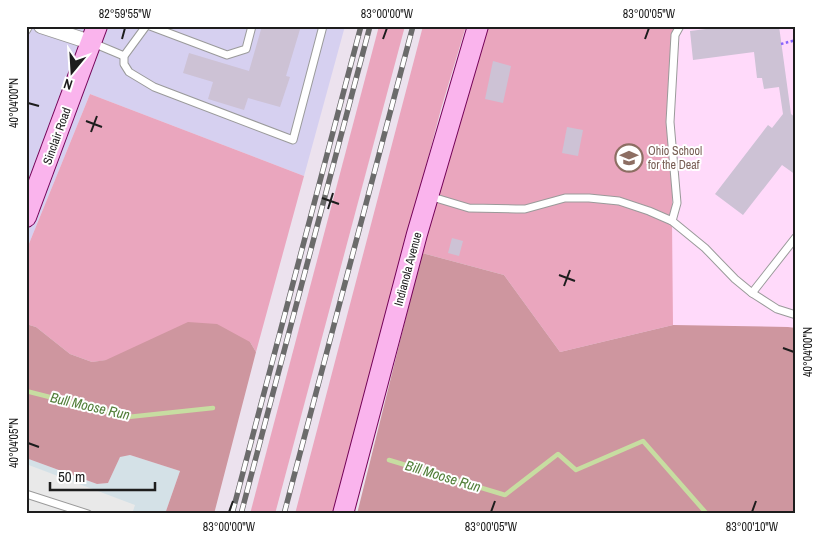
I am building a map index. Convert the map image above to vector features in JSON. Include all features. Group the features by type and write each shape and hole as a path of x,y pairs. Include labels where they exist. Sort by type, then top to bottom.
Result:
{"main road":[{"name":"Indianola Avenue","path":"343,514 417,234 478,26"},
{"name":"Sinclair Road","path":"26,217 94,34"}],"street":[{"path":"41,26 94,34"}],"lane":[{"path":"26,31 28,26"},
{"path":"146,26 124,56 124,64 129,72 154,87 293,140 323,26"},
{"path":"150,26 227,55 246,49 252,26"},
{"path":"672,221 677,203 670,122 675,35 680,26"},
{"path":"94,34 124,56"},
{"path":"428,195 468,208 526,209 566,198 619,201 672,221 705,248 735,279 752,293 777,309 796,315"},
{"path":"752,293 796,237"},
{"path":"26,494 88,514"}],"path":[{"path":"781,44 796,40"}],"shaded area":[{"path":"26,26 345,26 304,176 90,94 26,251"},
{"path":"379,26 405,26 275,514 250,514"},
{"path":"423,26 466,26 441,109 334,514 295,514"},
{"path":"486,26 681,26 675,35 672,221 673,325 560,352 504,275 422,253 460,109"},
{"name":"Ohio School for the Deaf","path":"501,26 796,26 796,389 560,352 504,275"},
{"path":"90,94 304,176 256,352 250,342 92,362 70,354 36,327 26,324 26,251"},
{"path":"422,253 504,275 560,352 673,325 796,328 796,514 357,514"},
{"path":"188,322 217,324 250,342 256,352 214,514 165,514 180,471 130,455 120,457 108,483 97,484 26,458 26,324 36,327 70,354 92,362 106,360"},
{"path":"130,455 180,471 165,514 26,514 26,458 97,484 108,483 120,456"},
{"path":"26,464 135,505 132,514 26,514"}],"building":[{"path":"262,26 301,26 286,76 290,77 280,107 248,98 244,110 208,99 213,82 183,73 189,53 249,71"},
{"name":"Ohio School for the Deaf","path":"730,26 779,26 791,114 796,118 796,175 782,165 743,215 715,194 768,125 772,128 783,114 779,87 764,89 762,78 757,78 754,52 693,60 690,31"},
{"path":"493,61 511,66 503,103 485,99"},
{"path":"567,127 583,130 578,156 562,153"},
{"path":"452,238 463,241 459,256 448,253"}],"waterway":[{"name":"Bull Moose Run","path":"26,391 128,417 213,408"},
{"name":"Bill Moose Run","path":"389,460 505,495 558,454 576,470 643,441 707,514"}],"railway":[{"path":"232,514 361,26"},
{"path":"241,514 370,26"},
{"path":"284,514 413,26"}],"place":[{"name":"Ohio School for the Deaf","path":"629,158"}]}
